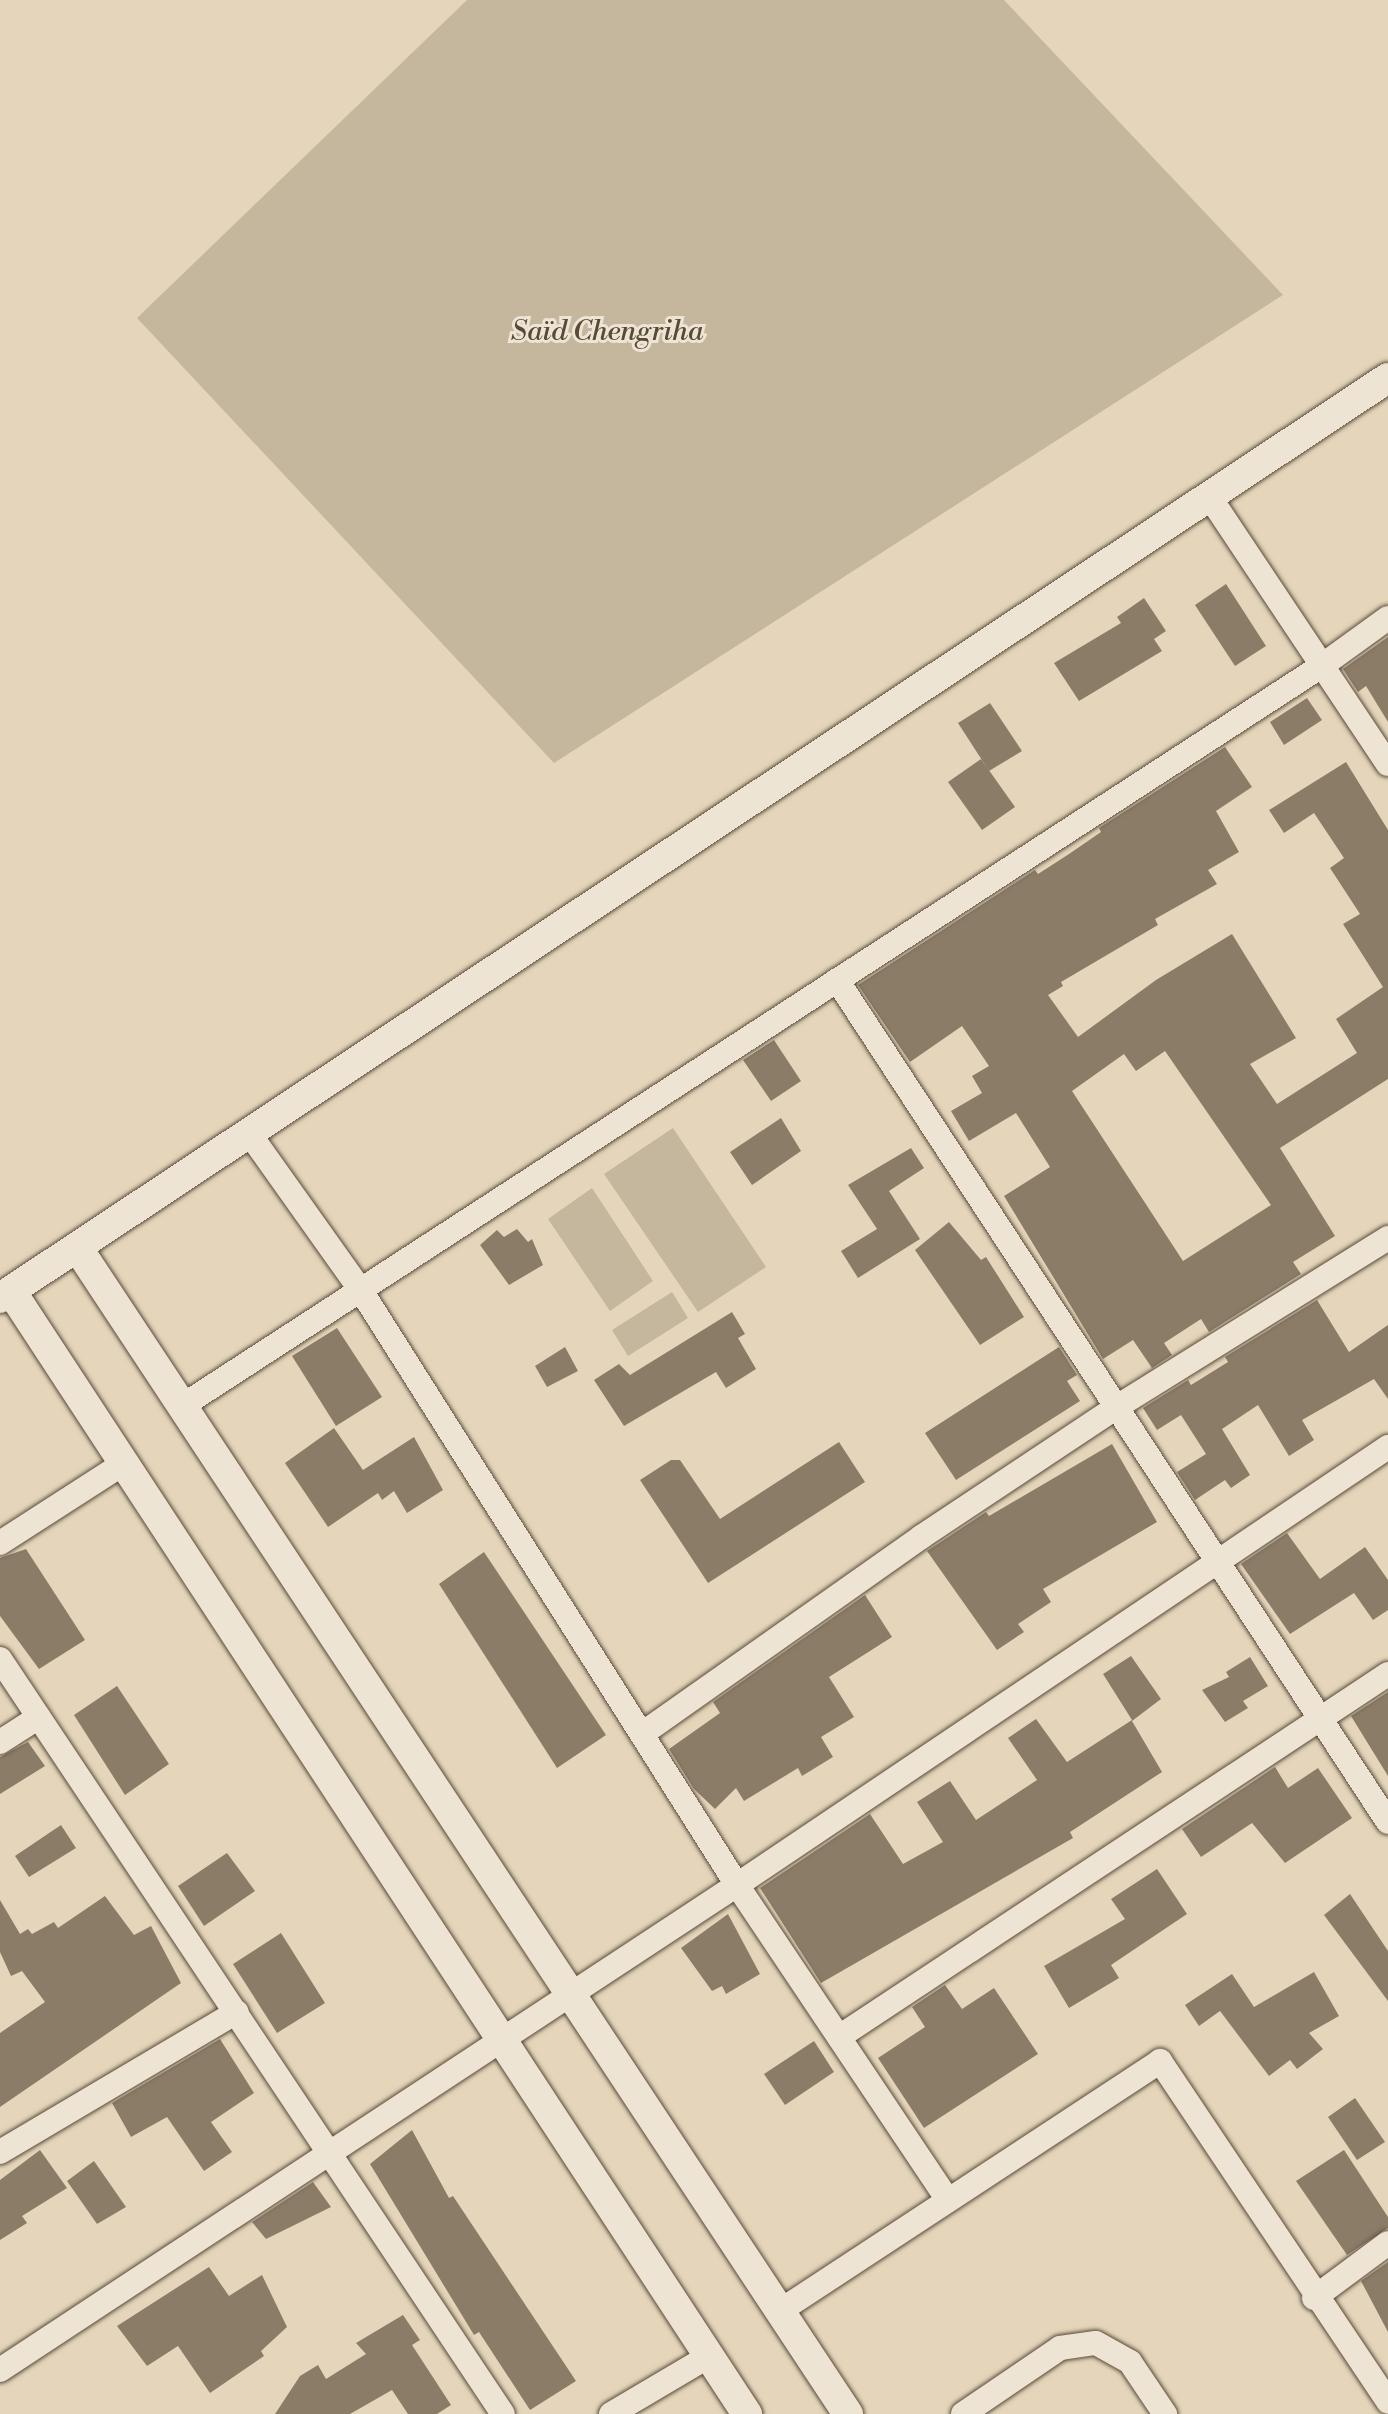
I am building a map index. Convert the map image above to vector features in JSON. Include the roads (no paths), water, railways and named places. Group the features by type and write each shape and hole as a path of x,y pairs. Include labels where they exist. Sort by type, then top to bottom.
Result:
{"street":[{"path":"747,2414 124,1463 5,1294 1209,496 1386,383"},
{"path":"1209,496 1388,764"},
{"path":"182,1406 1323,665 1388,618"},
{"path":"837,980 1388,1822"},
{"path":"249,1133 360,1289 737,1885 948,2200"},
{"path":"642,1734 921,1537 1115,1408 1388,1238"},
{"path":"77,1247 848,2414"},
{"path":"0,2370 333,2154 1388,1447"},
{"path":"0,1543 124,1463"},
{"path":"0,1659 333,2154 503,2414"},
{"path":"839,2037 1388,1674"},
{"path":"0,1742 39,1717"},
{"path":"0,2152 237,2012"},
{"path":"780,2311 1160,2061 1314,2298 1388,2402"},
{"path":"1314,2298 1388,2243"},
{"path":"963,2414 1060,2348 1096,2343 1130,2362 1165,2414"},
{"path":"611,2414 709,2356"}],"park label":[{"name":"Saïd Chengriha","path":"607,332"}]}
